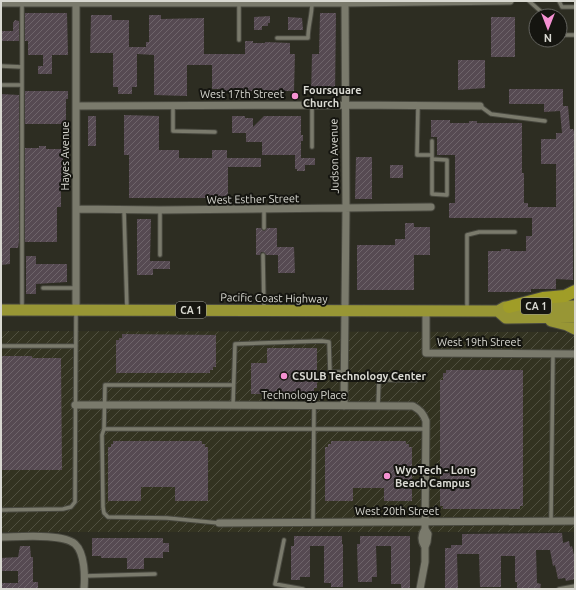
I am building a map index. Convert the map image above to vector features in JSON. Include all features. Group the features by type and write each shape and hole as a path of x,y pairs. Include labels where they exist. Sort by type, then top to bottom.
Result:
{"highway":[{"path":"504,309 543,298 565,296 575,291"},
{"name":"Pacific Coast Highway","path":"1,310 467,311 575,306"},
{"name":"Pacific Coast Highway","path":"504,309 506,318 575,317"},
{"path":"535,317 567,325 575,329"}],"street":[{"path":"1,3 312,3 510,1"},
{"name":"Hayes Avenue","path":"76,2 76,311"},
{"name":"Judson Avenue","path":"344,406 346,209 345,2"},
{"name":"West 17th Street","path":"76,106 345,104 480,106"},
{"name":"West Esther Street","path":"76,209 264,210 431,207"},
{"name":"West 19th Street","path":"426,311 426,353 575,354"},
{"name":"Technology Place","path":"76,406 412,406 423,414 426,421 425,525 428,534 420,589"},
{"name":"West 20th Street","path":"219,523 314,522 425,525 575,521"},
{"path":"1,537 59,537 75,544 83,558 84,589"}],"lane":[{"path":"529,1 537,8"},
{"path":"559,1 562,7 575,7"},
{"path":"22,310 22,67 27,2"},
{"path":"239,3 239,40"},
{"path":"277,38 308,38 308,27 312,14 312,3"},
{"path":"1,66 22,67"},
{"path":"1,85 22,85"},
{"path":"173,105 173,131 215,132"},
{"path":"312,105 312,147"},
{"path":"418,105 417,155 432,157 447,160 446,195 432,194 432,157 432,141"},
{"path":"480,106 491,114 545,121"},
{"path":"124,210 127,311"},
{"path":"160,210 160,255"},
{"path":"264,210 264,228"},
{"path":"467,311 467,235 479,232 515,232"},
{"path":"263,255 264,310"},
{"path":"43,288 76,288"},
{"path":"1,510 63,509 71,507 75,502 76,311"},
{"path":"232,406 235,344 329,342 330,372 344,372"},
{"path":"1,346 76,346"},
{"path":"552,521 553,354"},
{"path":"378,406 379,380 416,380"},
{"path":"219,523 167,518 108,517 104,513 102,435 104,429 105,385 233,385"},
{"path":"314,406 314,522"},
{"path":"104,429 426,429"},
{"path":"284,540 275,584 304,589"},
{"path":"84,576 155,574"},
{"path":"559,589 575,586"}],"shaded area":[{"path":"1,331 574,332 575,532 1,532"}],"building":[{"path":"25,13 67,13 68,55 52,55 52,74 38,74 38,66 43,66 43,55 28,55 28,41 25,41"},
{"path":"320,13 336,13 335,95 311,95 312,54 319,54"},
{"path":"91,15 112,15 112,20 129,20 129,47 146,47 146,42 149,42 149,15 161,15 161,19 204,18 204,54 245,54 245,41 253,41 253,43 290,43 290,54 295,54 294,91 220,91 220,89 212,89 212,65 187,65 187,96 154,95 154,55 137,54 137,87 132,87 132,94 118,94 118,87 113,87 113,53 90,53"},
{"path":"270,16 270,23 268,23 268,26 262,26 262,30 254,30 254,17"},
{"path":"288,17 302,18 303,30 288,30"},
{"path":"491,17 515,17 515,57 491,57"},
{"path":"15,20 19,21 19,41 1,41 1,31 13,31 13,23"},
{"path":"458,60 485,60 485,88 458,90"},
{"path":"509,89 563,89 563,106 568,106 570,129 573,129 574,132 573,280 556,279 556,289 531,289 531,292 488,292 488,251 510,249 510,251 526,251 526,236 532,236 532,218 449,218 449,203 455,203 455,155 437,155 437,137 431,137 431,120 450,120 450,123 469,123 469,121 477,121 477,123 522,123 522,173 524,173 524,203 528,203 528,207 556,207 556,164 541,164 541,139 556,139 556,133 562,133 560,111 544,112 544,104 509,104"},
{"path":"25,91 68,91 68,99 66,99 66,124 25,124"},
{"path":"1,94 19,95 19,242 18,248 10,248 10,264 1,265"},
{"path":"124,115 159,116 159,150 179,150 179,158 212,158 212,150 227,150 227,158 261,158 261,167 228,167 228,198 129,198 129,155 124,155"},
{"path":"88,116 96,116 96,146 88,146"},
{"path":"232,116 245,116 245,118 253,118 253,127 264,116 301,116 301,135 303,135 303,141 301,141 301,158 315,158 315,165 305,165 305,171 297,171 297,169 295,169 295,155 262,155 262,142 246,142 246,133 232,133"},
{"path":"39,146 46,146 46,149 63,149 61,207 57,207 57,242 25,242 25,148 39,148"},
{"path":"356,157 372,157 372,199 355,199"},
{"path":"390,165 403,165 403,178 390,178"},
{"path":"137,219 151,219 150,261 170,261 170,269 153,269 153,275 137,275"},
{"path":"405,223 414,223 414,227 430,227 430,255 414,255 414,290 357,290 357,245 395,245 395,239 405,239"},
{"path":"256,228 261,228 264,231 267,228 277,228 277,247 294,247 295,273 278,273 278,255 266,255 261,252 260,255 256,255"},
{"path":"26,256 36,256 36,264 67,264 67,282 36,284 36,294 26,294"},
{"path":"122,334 216,335 216,367 213,367 213,370 210,370 210,373 116,373 116,340 122,338"},
{"name":"CSULB Technology Center","path":"267,348 317,348 317,388 314,388 314,391 311,391 311,394 251,394 251,363 267,363"},
{"path":"1,356 61,358 62,470 1,470"},
{"path":"446,370 523,370 523,506 520,506 520,509 443,509 443,506 440,506 440,380 443,380 443,373 446,373"},
{"path":"113,441 202,441 202,444 205,444 205,447 208,447 208,501 175,501 175,487 141,487 141,501 108,501 108,447 111,447"},
{"path":"331,441 406,441 406,444 409,444 409,447 412,447 412,501 384,501 384,488 353,488 353,501 325,501 325,447 328,447 328,444 331,444"},
{"path":"562,533 563,543 569,541 570,547 572,546 575,560 575,579 566,581 565,578 558,579 555,565 553,566 550,550 536,550 537,583 541,584 540,589 517,589 517,582 515,582 515,556 501,556 501,587 480,587 479,554 457,554 458,589 445,589 445,548 451,548 451,545 462,545 462,534"},
{"path":"294,536 342,536 343,587 331,587 331,583 324,583 324,546 310,546 310,577 300,577 300,580 291,580 291,546 294,546"},
{"path":"360,536 410,536 410,588 401,588 401,584 391,584 391,546 376,546 377,577 372,577 372,582 358,582 357,544 360,544"},
{"path":"92,538 163,538 163,543 169,543 169,552 163,552 163,558 144,558 144,569 127,569 127,558 101,558 101,556 92,556"},
{"path":"20,546 30,546 31,557 33,557 33,582 38,582 38,589 1,589 1,583 18,583 18,571 1,571 1,558 18,557"}],"place":[{"name":"Foursquare Church","path":"295,96"},
{"name":"CSULB Technology Center","path":"284,376"},
{"name":"WyoTech - Long Beach Campus","path":"387,476"}]}
